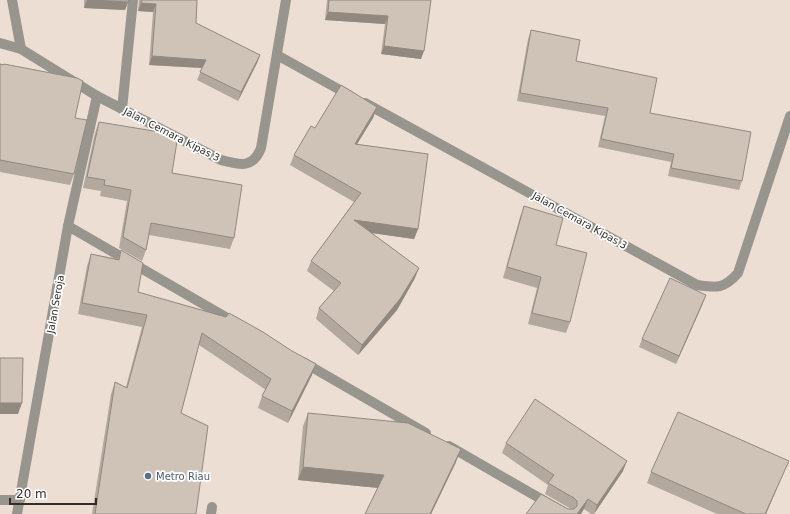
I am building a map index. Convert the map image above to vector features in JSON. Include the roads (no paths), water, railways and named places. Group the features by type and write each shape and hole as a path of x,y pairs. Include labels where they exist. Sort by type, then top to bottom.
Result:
{"street":[{"path":"12,0 21,49"},
{"path":"122,109 133,0"},
{"name":"Jalan Cemara Kipas 3","path":"0,43 21,49 97,96 222,160 243,164 256,159 261,148 286,0"},
{"name":"Jalan Cemara Kipas 3","path":"277,55 697,285 710,287 722,287 731,281 738,273 790,116"},
{"name":"Jalan Seroja","path":"17,514 40,394 68,226 97,96"},
{"path":"68,226 241,326"},
{"path":"297,358 567,514"},
{"path":"0,500 20,500"}],"place":[{"name":"Metro Riau","path":"148,476"}]}
